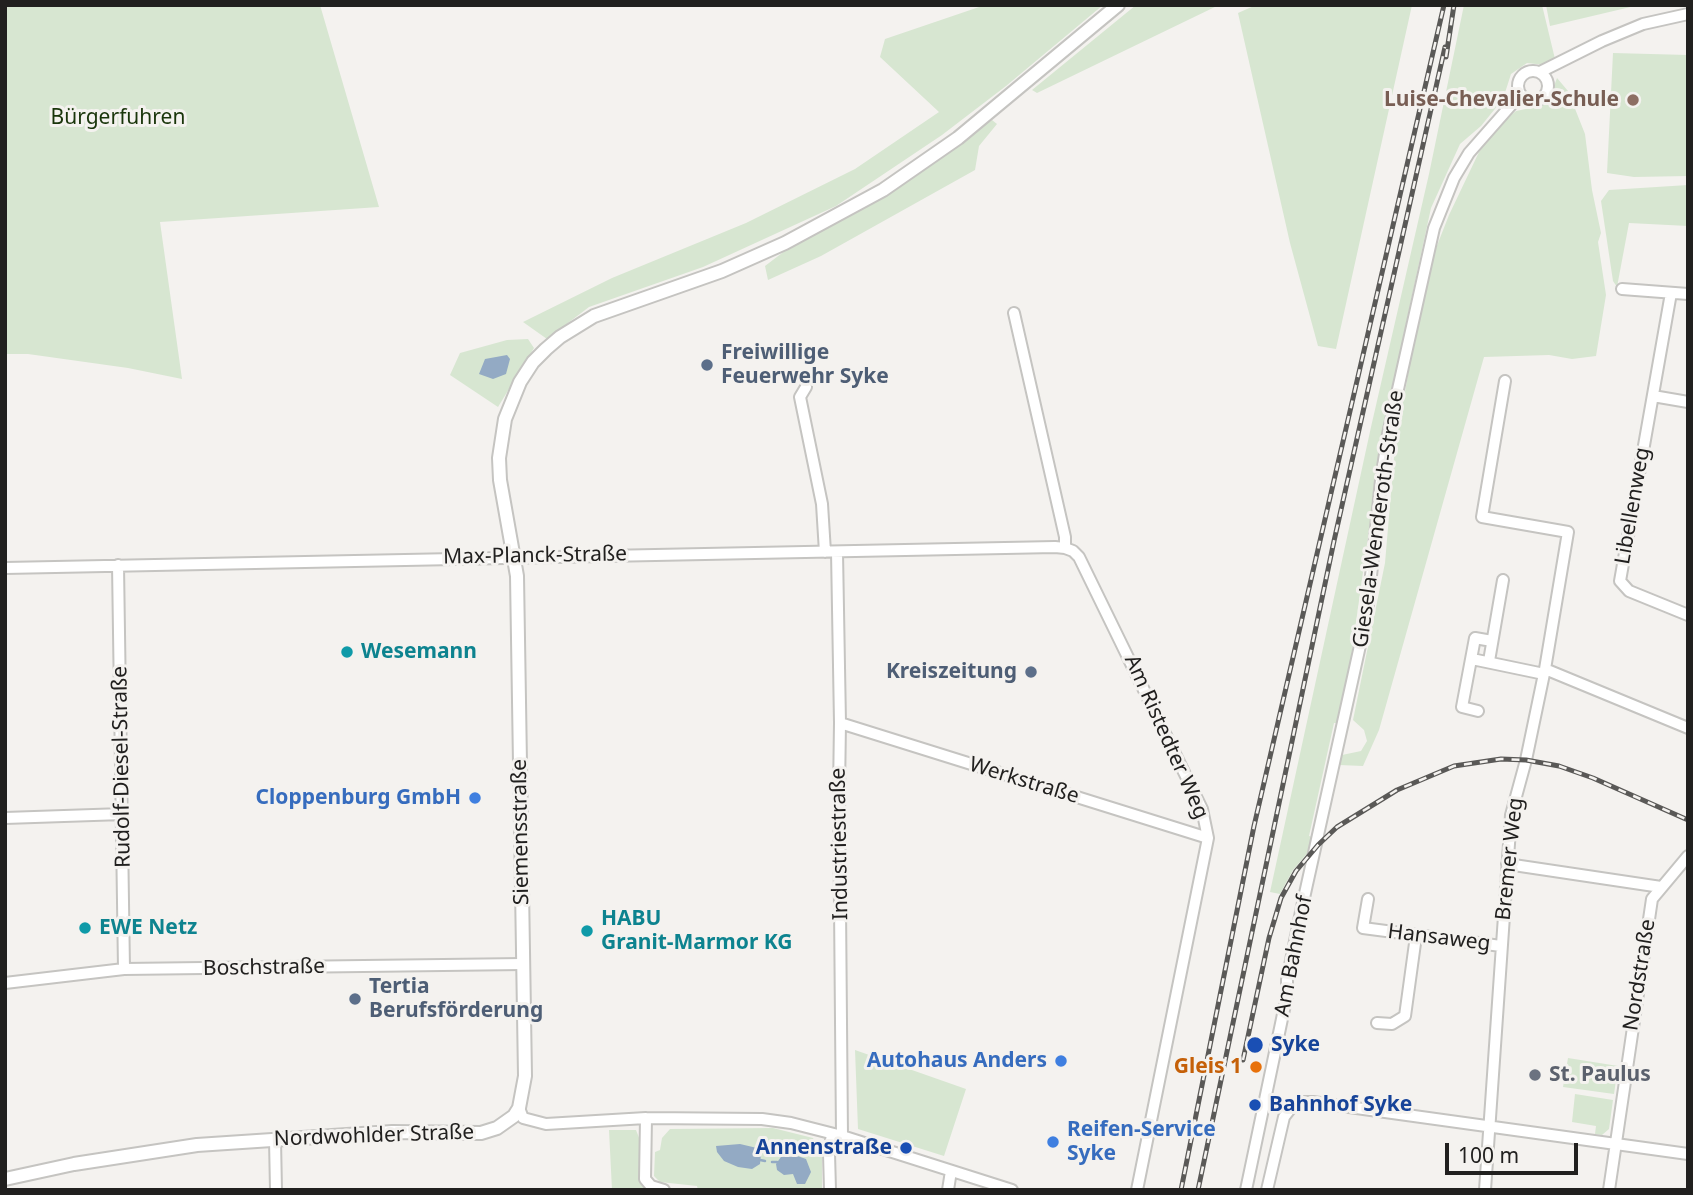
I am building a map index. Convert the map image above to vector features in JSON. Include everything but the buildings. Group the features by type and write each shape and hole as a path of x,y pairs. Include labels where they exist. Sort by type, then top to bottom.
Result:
{"main road":[{"name":"Siemensstraße","path":"519,1108 524,1076 517,576 500,480 501,440 505,419 520,382 533,362 546,349 594,316 722,271 785,243 883,190 958,138 1118,5"},
{"name":"Nordwohlder Straße","path":"5,1179 74,1164 197,1144 392,1132 481,1133 508,1121 519,1108"}],"street":[{"path":"1568,60 1548,82 1543,98 1527,101 1520,95 1518,80 1524,73 1532,70 1540,72 1643,24 1688,14"},
{"path":"1540,72 1548,82"},
{"name":"Giesela-Wenderoth-Straße","path":"1318,845 1367,614 1388,434 1434,228 1454,178 1469,153 1520,95"},
{"path":"1622,289 1688,294"},
{"path":"1671,293 1653,396 1688,402"},
{"path":"1014,313 1015,343 1065,537 1065,548"},
{"name":"Bremer Weg","path":"1485,1190 1511,815 1545,671 1568,532 1482,517 1505,382"},
{"path":"806,387 800,397 822,503 825,552"},
{"name":"Libellenweg","path":"1653,396 1620,581 1629,591 1688,615"},
{"name":"Max-Planck-Straße","path":"5,568 514,556 1065,548"},
{"name":"Am Ristedter Weg","path":"1065,548 1079,557 1117,632 1202,809 1208,838 1137,1190"},
{"name":"Industriestraße","path":"830,1190 829,1153 837,1135 840,723 837,552"},
{"name":"Rudolf-Diesel-Straße","path":"118,565 124,969"},
{"path":"1489,661 1503,580"},
{"path":"1478,711 1462,707 1475,638 1492,641"},
{"path":"1472,659 1545,671 1688,728"},
{"name":"Werkstraße","path":"840,723 1208,838"},
{"path":"5,818 123,814"},
{"name":"Am Bahnhof","path":"1246,1190 1287,995 1287,980 1318,845"},
{"name":"Nordstraße","path":"1609,1190 1652,899 1688,856"},
{"path":"1507,864 1661,887"},
{"name":"Hansaweg","path":"1367,899 1363,928 1501,946"},
{"path":"1377,1023 1392,1024 1405,1016 1416,936"},
{"name":"Boschstraße","path":"5,983 124,969 523,964"},
{"path":"1267,1190 1284,1117 1291,1108 1301,1102 1688,1154"},
{"path":"519,1108 523,1118 546,1124 646,1118 762,1119 791,1123 1012,1190"},
{"path":"646,1118 645,1179 651,1186 664,1190"},
{"path":"275,1140 276,1190"},
{"path":"948,1190 951,1171"}],"green space":[{"name":"Bürgerfuhren","path":"5,5 320,5 379,207 160,222 182,379 128,368 28,354 5,354"},
{"path":"985,5 1103,5 942,135 836,206 703,267 589,307 547,339 523,322 612,278 746,223 855,169 939,112 880,57 885,39"},
{"path":"1136,5 1219,5 1037,93 1032,90"},
{"path":"1256,5 1412,5 1336,349 1318,346 1290,243 1238,13"},
{"path":"1464,5 1542,5 1555,59 1545,65 1527,63 1511,74 1503,99 1481,126 1460,144 1431,208 1383,430 1348,679 1339,723 1334,723 1309,836 1316,838 1317,842 1293,870 1280,894 1270,892 1429,174"},
{"path":"1546,5 1639,5 1550,26"},
{"name":"Luise-Chevalier-Schule","path":"1613,53 1688,55 1688,176 1634,177 1607,173"},
{"path":"1557,78 1568,91 1585,134 1601,233 1598,242 1606,295 1596,356 1572,359 1549,355 1484,357 1379,730 1363,766 1339,765 1342,755 1361,751 1367,741 1364,730 1353,720 1385,563 1395,446 1427,271 1449,215 1479,152 1498,126 1516,111 1540,106 1549,100"},
{"path":"992,120 997,124 979,146 975,170 821,256 768,280 765,266 790,247 892,192"},
{"path":"1688,185 1688,226 1629,223 1617,287 1613,281 1601,201 1609,190"},
{"path":"528,339 534,348 498,407 450,375 460,353 507,340"},
{"path":"855,1050 966,1089 944,1156 858,1129"},
{"path":"1568,1058 1618,1066 1614,1094 1563,1087"},
{"path":"1575,1094 1613,1100 1609,1129 1602,1135 1595,1134 1596,1126 1572,1122"},
{"path":"773,1128 813,1138 822,1156 822,1190 698,1190 697,1186 660,1182 654,1176 655,1152 660,1150 662,1138 670,1129"},
{"path":"609,1130 636,1130 642,1145 642,1183 647,1190 612,1190"}],"water":[{"path":"507,355 510,359 506,374 493,379 479,374 485,359"},
{"path":"740,1144 757,1148 761,1154 760,1164 752,1169 738,1167 724,1161 717,1152 716,1146"},
{"path":"789,1153 806,1159 811,1172 805,1184 797,1184 793,1174 784,1175 777,1170 776,1164 783,1154"}],"waterway":[{"path":"760,1160 765,1161"},
{"path":"772,1162 777,1162"}],"railway":[{"path":"1181,1190 1254,826 1444,5"},
{"path":"1446,57 1454,5"},
{"path":"1198,1190 1334,541 1445,47"},
{"path":"1243,1060 1269,938 1281,898 1296,871 1337,827 1397,790 1454,766 1501,759 1526,760 1559,766 1593,778 1688,820"}],"place":[{"name":"Luise-Chevalier-Schule","path":"1633,100"},
{"name":"Freiwillige Feuerwehr Syke","path":"707,365"},
{"name":"Wesemann","path":"347,652"},
{"name":"Kreiszeitung","path":"1031,672"},
{"name":"Cloppenburg GmbH","path":"475,798"},
{"name":"EWE Netz","path":"85,928"},
{"name":"HABU Granit-Marmor KG","path":"587,931"},
{"name":"Tertia Berufsförderung","path":"355,999"},
{"name":"Syke","path":"1255,1045"},
{"name":"Autohaus Anders","path":"1061,1061"},
{"name":"Gleis 1","path":"1256,1067"},
{"name":"St. Paulus","path":"1535,1075"},
{"name":"Bahnhof Syke","path":"1255,1105"},
{"name":"Reifen-Service Syke","path":"1053,1142"},
{"name":"Annenstraße","path":"906,1148"}]}
